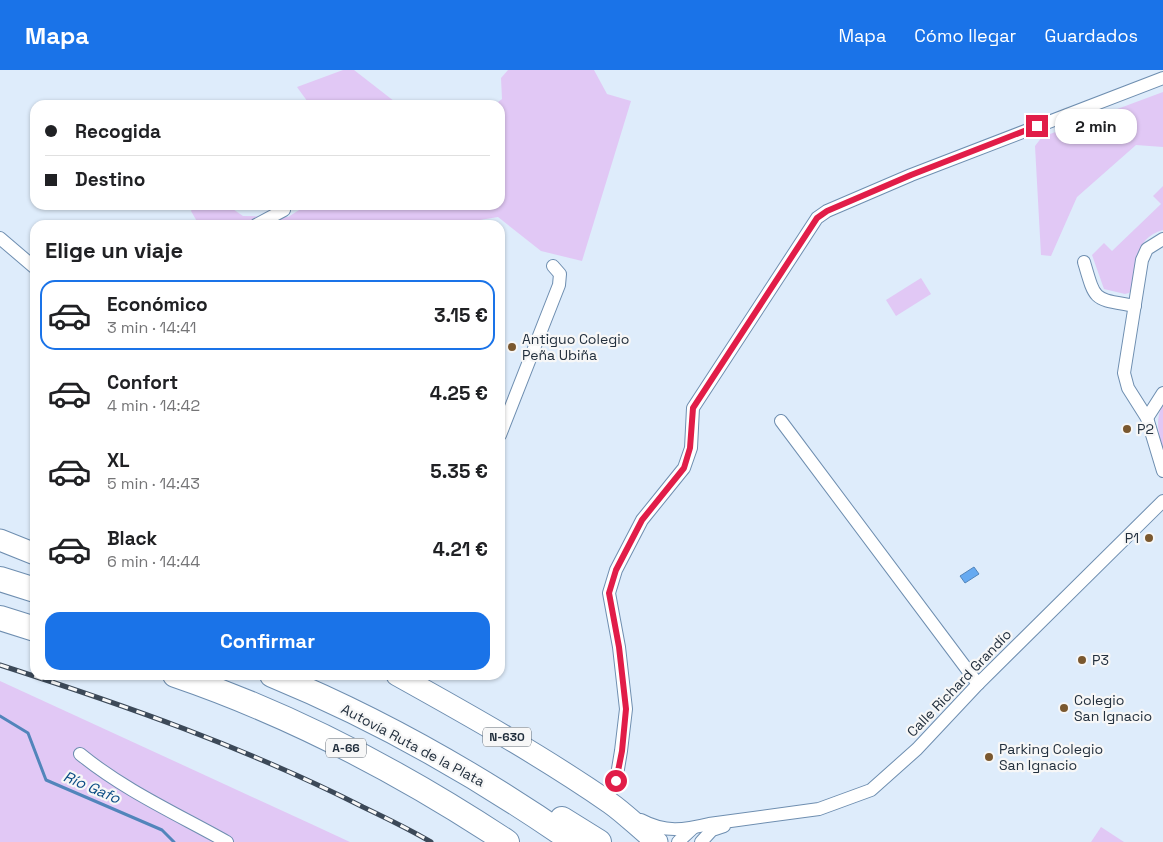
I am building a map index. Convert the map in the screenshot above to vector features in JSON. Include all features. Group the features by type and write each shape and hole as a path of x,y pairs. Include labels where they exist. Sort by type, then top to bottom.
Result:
{"highway":[{"path":"0,540 30,552"},
{"path":"0,579 30,588"},
{"path":"0,618 30,627"},
{"name":"A-66","path":"189,680 227,693 359,754 455,808 507,842"},
{"name":"Autovía Ruta de la Plata","path":"283,680 324,698 432,752 475,777 574,842"},
{"name":"N-630","path":"406,680 492,728 609,802 657,842"},
{"path":"432,752 472,767 599,842"}],"street":[{"path":"609,802 616,781 622,751 626,709 619,647 609,593 616,570 642,520 684,468 690,448 693,408 817,218 827,211 911,175 1163,78"},
{"path":"265,220 284,210"},
{"path":"0,238 30,264"},
{"path":"1163,239 1147,249 1142,260 1124,373 1128,388 1147,418 1163,471"},
{"path":"1084,262 1092,291 1098,298 1135,306"},
{"path":"505,421 559,285 560,274 553,266"},
{"path":"1147,418 1163,393"},
{"path":"781,421 978,684"},
{"name":"Calle Richard Grandío","path":"609,802 654,827 668,829 693,828 709,824 819,809 871,790 917,748 978,684 1163,502"},
{"path":"80,754 98,769 132,790 227,842"},
{"name":"Calle Richard Grandío","path":"701,842 712,830 740,820"},
{"path":"678,842 693,828"}],"shaded area":[{"path":"343,70 354,70 393,100 306,100 297,87"},
{"path":"508,70 594,70 607,94 631,101 582,261 541,251 505,223 505,220 498,217 480,220 196,220 191,211 234,210 243,216 288,217 299,210 505,210 505,100 501,100 501,78"},
{"path":"1163,92 1163,147 1136,145 1077,197 1051,256 1041,255 1035,146 1042,137"},
{"path":"1163,186 1163,230 1147,239 1142,246 1136,262 1131,290 1125,294 1104,289 1092,255 1104,243 1112,251 1161,204 1153,196"},
{"path":"921,278 931,294 896,316 886,300"},
{"path":"1163,404 1163,449 1158,426 1160,410"},
{"path":"0,681 309,823 350,842 0,842"},
{"path":"1101,827 1124,842 1091,842"}],"water":[{"path":"974,567 979,574 965,583 960,576"}],"waterway":[{"name":"Río Gafo","path":"0,716 28,733 46,780 162,830 174,842"}],"railway":[{"path":"0,665 30,675"},
{"path":"45,680 139,712 230,747 319,786 431,842"}],"place":[{"name":"Antiguo Colegio Peña Ubiña","path":"512,347"},
{"name":"P2","path":"1127,429"},
{"name":"P1","path":"1149,538"},
{"name":"P3","path":"1082,660"},
{"name":"Colegio San Ignacio","path":"1064,708"},
{"name":"Parking Colegio San Ignacio","path":"989,757"}],"route":[{"path":"616,781 622,751 626,709 619,647 609,593 616,570 642,520 684,468 690,448 693,408 817,218 827,211 911,175 1037,126"}]}
